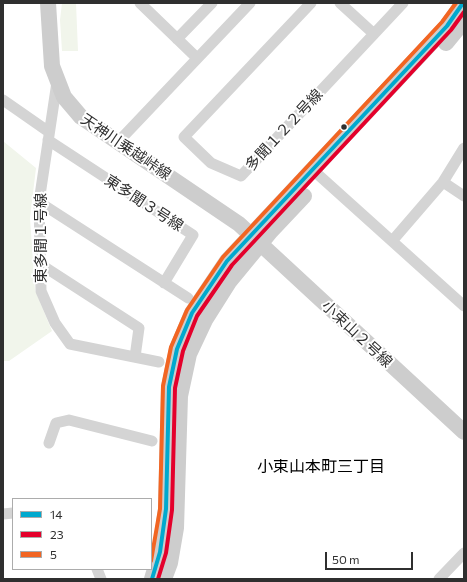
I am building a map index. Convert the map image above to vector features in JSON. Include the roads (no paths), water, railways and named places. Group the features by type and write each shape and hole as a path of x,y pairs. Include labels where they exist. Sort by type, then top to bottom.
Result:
{"street":[{"name":"天神川乗越峠線","path":"48,3 52,66 64,97 81,117 240,224 256,239"},
{"path":"140,3 197,58"},
{"path":"177,39 212,3"},
{"path":"118,142 250,3"},
{"name":"多聞１２２号線","path":"311,3 184,137 211,163 241,176 403,3"},
{"path":"340,3 374,34"},
{"path":"152,579 163,534 167,492 168,406 172,368 183,331 201,298 227,261 256,239 458,29 463,3"},
{"name":"東多聞１号線","path":"57,82 39,202 41,291 55,323 70,344 159,362"},
{"path":"3,100 49,136"},
{"name":"東多聞３号線","path":"49,136 193,235 164,283"},
{"path":"393,240 442,182 464,148"},
{"path":"317,174 393,240 464,306"},
{"path":"442,182 464,196"},
{"path":"39,202 188,298"},
{"path":"164,579 170,563 176,528 180,396 187,360 196,338 216,301 256,239"},
{"name":"小束山２号線","path":"256,239 464,432"},
{"path":"40,264 139,328 135,357"},
{"path":"49,443 56,423 69,420 152,441"},
{"path":"439,579 464,552"}],"district":[{"name":"小束山本町三丁目","path":"321,467"}]}
